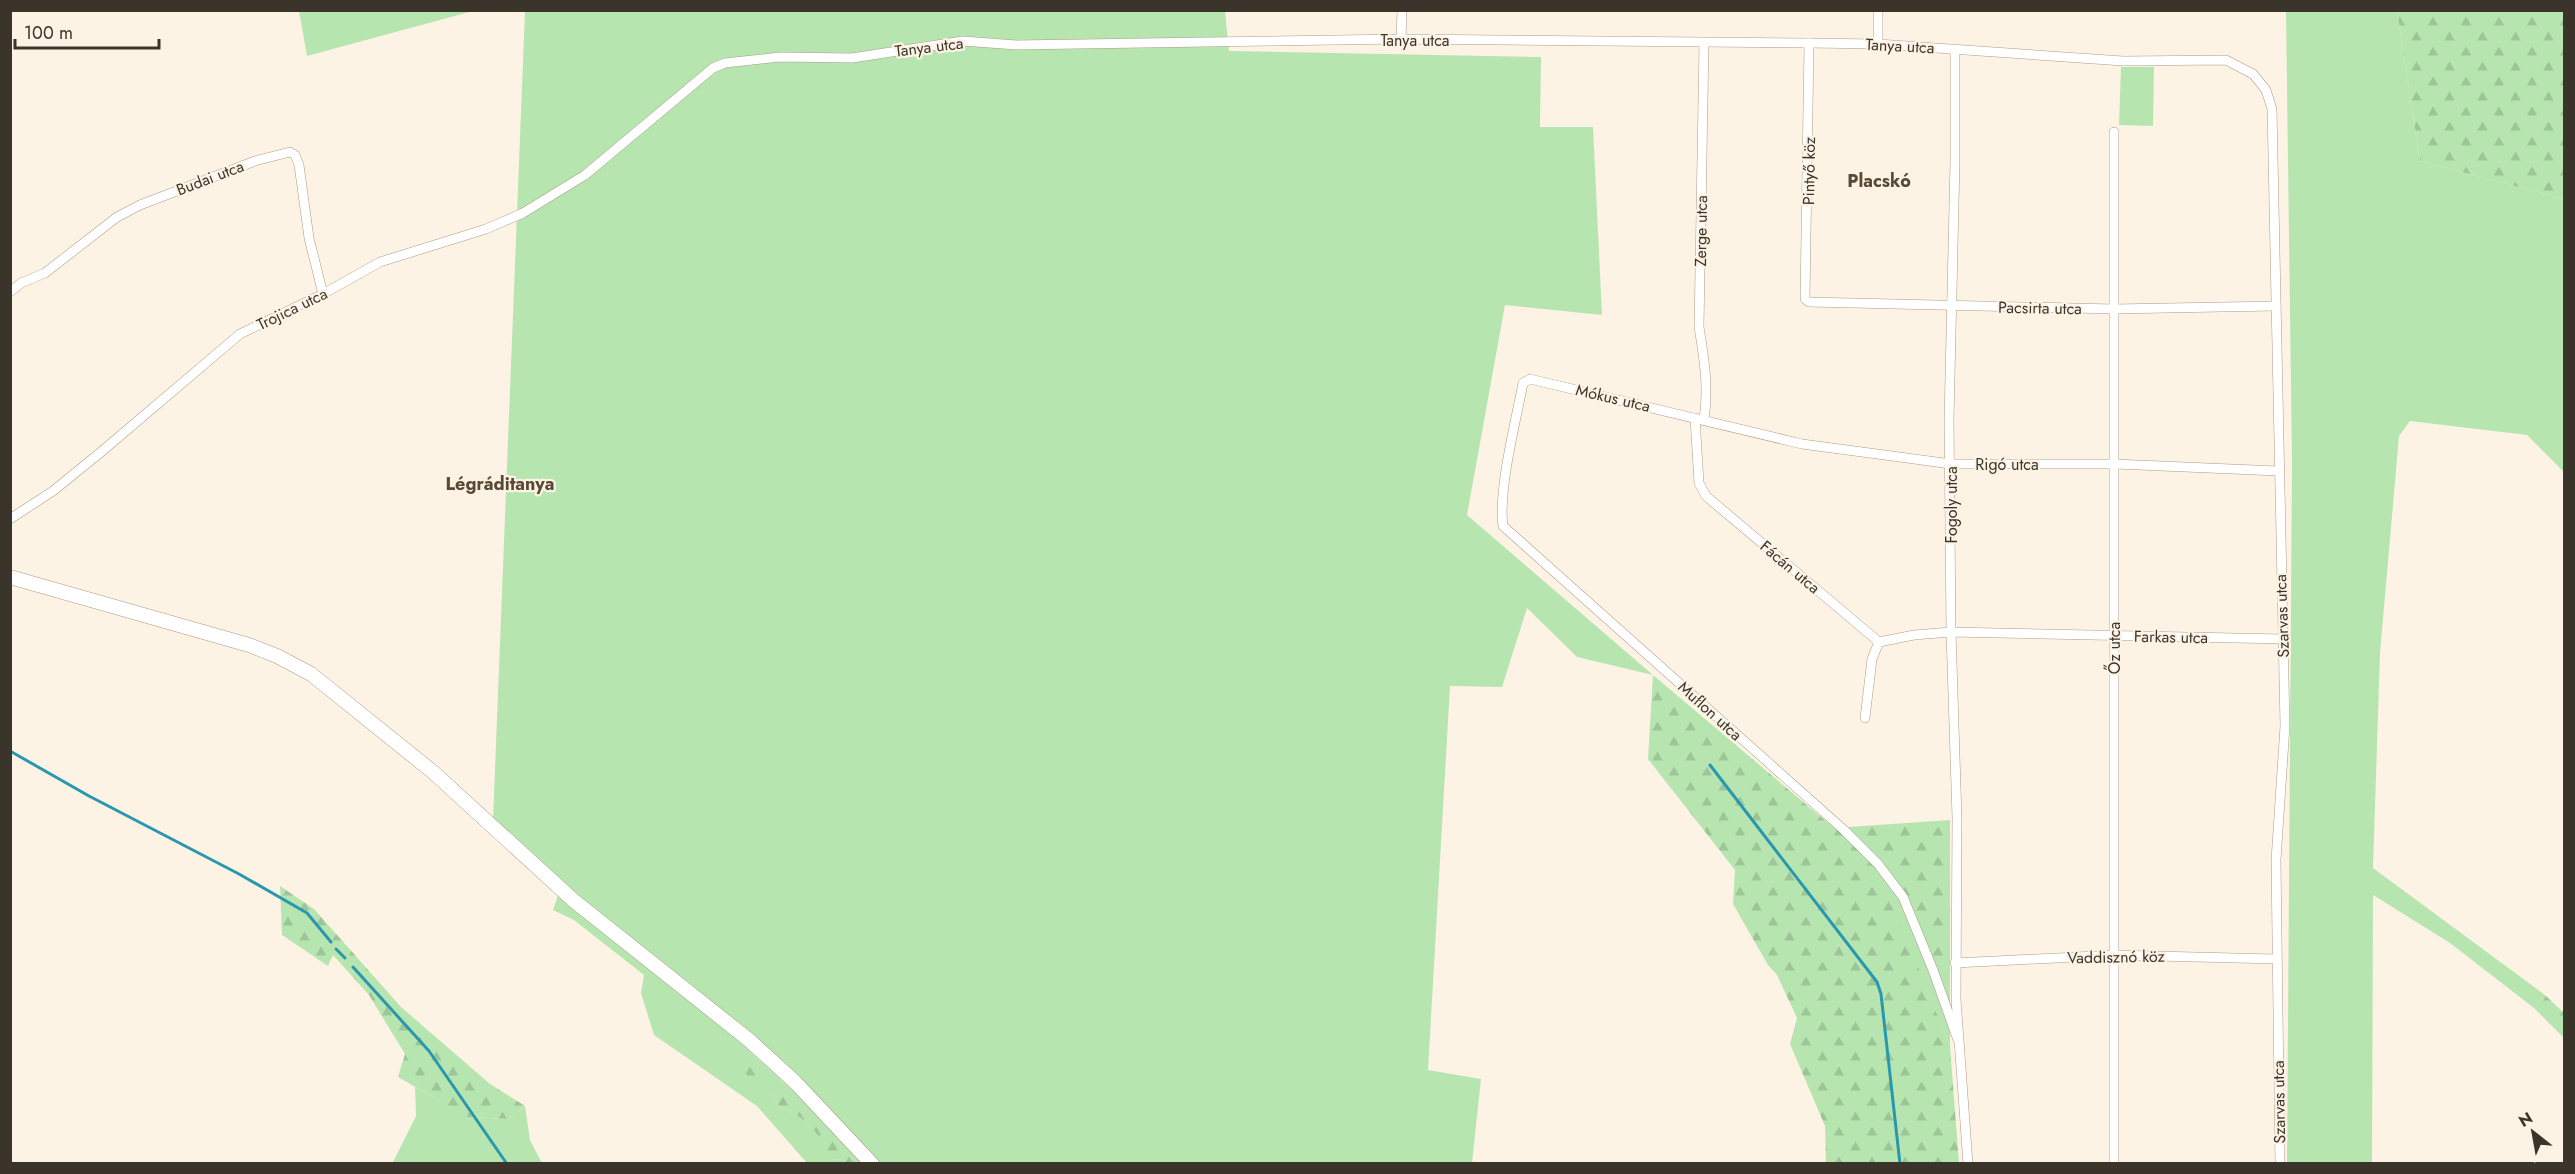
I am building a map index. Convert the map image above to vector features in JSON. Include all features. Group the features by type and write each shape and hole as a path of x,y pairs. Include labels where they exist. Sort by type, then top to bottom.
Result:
{"street":[{"path":"1401,39 1402,10"},
{"path":"1878,10 1878,44"},
{"name":"Tanya utca","path":"606,156 706,73 725,63 780,57 852,58 963,41 1016,45 1401,39 1878,44 2123,61 2226,60 2253,74"},
{"name":"Zerge utca","path":"1700,418 1707,401 1706,370 1699,327 1704,43"},
{"name":"Pintyő köz","path":"1805,299 1809,43"},
{"name":"Fogoly utca","path":"1955,48 1956,161 1949,420 1951,632 1957,818 1955,963"},
{"name":"Szarvas utca","path":"2253,74 2266,90 2272,109 2285,726 2276,860 2280,1164"},
{"name":"Őz utca","path":"2114,132 2114,1164"},
{"name":"Budai utca","path":"10,292 45,273 117,217 140,205 255,161 290,152 295,155 299,165 309,238 323,294"},
{"name":"Trojica utca","path":"10,519 53,491 240,334 323,294 380,262 486,228 523,213 585,175 606,156"},
{"name":"Pacsirta utca","path":"1805,299 1809,302 2114,309 2275,306"},
{"name":"Mókus utca","path":"1523,383 1530,379 1700,418"},
{"name":"Muflon utca","path":"1523,383 1507,475 1503,526 1844,830 1878,864 1903,897 1958,1040"},
{"name":"Rigó utca","path":"1700,418 1802,444 1951,464 2115,464 2278,471"},
{"name":"Fácán utca","path":"1700,418 1699,483 1706,496 1879,642"},
{"path":"10,577 249,645 277,656 311,674 433,772 573,900 749,1040 795,1082 872,1164"},
{"path":"1865,718 1872,659 1879,642 1914,635 1951,632"},
{"name":"Farkas utca","path":"1951,632 2283,639"},
{"name":"Vaddisznó köz","path":"1955,963 2115,955 2276,959"},
{"name":"Muflon utca","path":"1955,963 1958,1040 1968,1164"}],"green space":[{"path":"299,10 473,11 307,56"},
{"path":"525,11 1225,11 1229,51 1541,57 1540,127 1593,127 1602,315 1505,305 1467,515 1653,675 1577,657 1527,608 1502,687 1450,686 1428,1070 1481,1079 1472,1163 873,1163 750,1052 754,1086 767,1079 778,1106 804,1120 816,1132 829,1159 842,1160 839,1163 807,1163 757,1106 654,1035 641,993 644,975 574,920 553,910 562,883 493,820"},
{"path":"2286,11 2397,11 2420,161 2564,199 2564,472 2527,435 2410,421 2399,436 2380,653 2373,868 2545,995 2534,1008 2450,943 2373,895 2372,1163 2287,1163 2292,462"},
{"path":"2397,11 2564,11 2564,199 2420,161"},
{"path":"2121,67 2154,67 2153,126 2119,125"},
{"path":"1653,675 1834,828 1950,820 1950,1021 1905,912 1895,910 1950,1046 1959,1163 1826,1163 1825,1126 1790,1044 1797,1018 1777,975 1768,965 1733,904 1735,870 1648,759"},
{"path":"280,886 314,909 401,1007 490,1084 525,1106 509,1119 468,1117 398,1077 405,1054 369,995 333,955 328,966 282,935"},
{"path":"1894,909 1905,912 1950,1021 1950,1046"},
{"path":"2545,995 2564,1013 2564,1038 2534,1008"},
{"path":"750,1052 835,1129 867,1163 839,1163 841,1160 828,1159 816,1132 804,1120 778,1106 767,1080 754,1086 741,1066"},
{"path":"415,1087 469,1117 509,1119 525,1106 530,1140 542,1163 392,1164 416,1116"}],"waterway":[{"path":"10,751 307,913 331,942"},
{"path":"1710,765 1877,982 1881,994 1900,1164"},
{"path":"336,949 345,958"},
{"path":"353,967 429,1051 507,1164"}],"district":[{"name":"Placskó","path":"1879,181"},
{"name":"Légráditanya","path":"500,484"}]}
